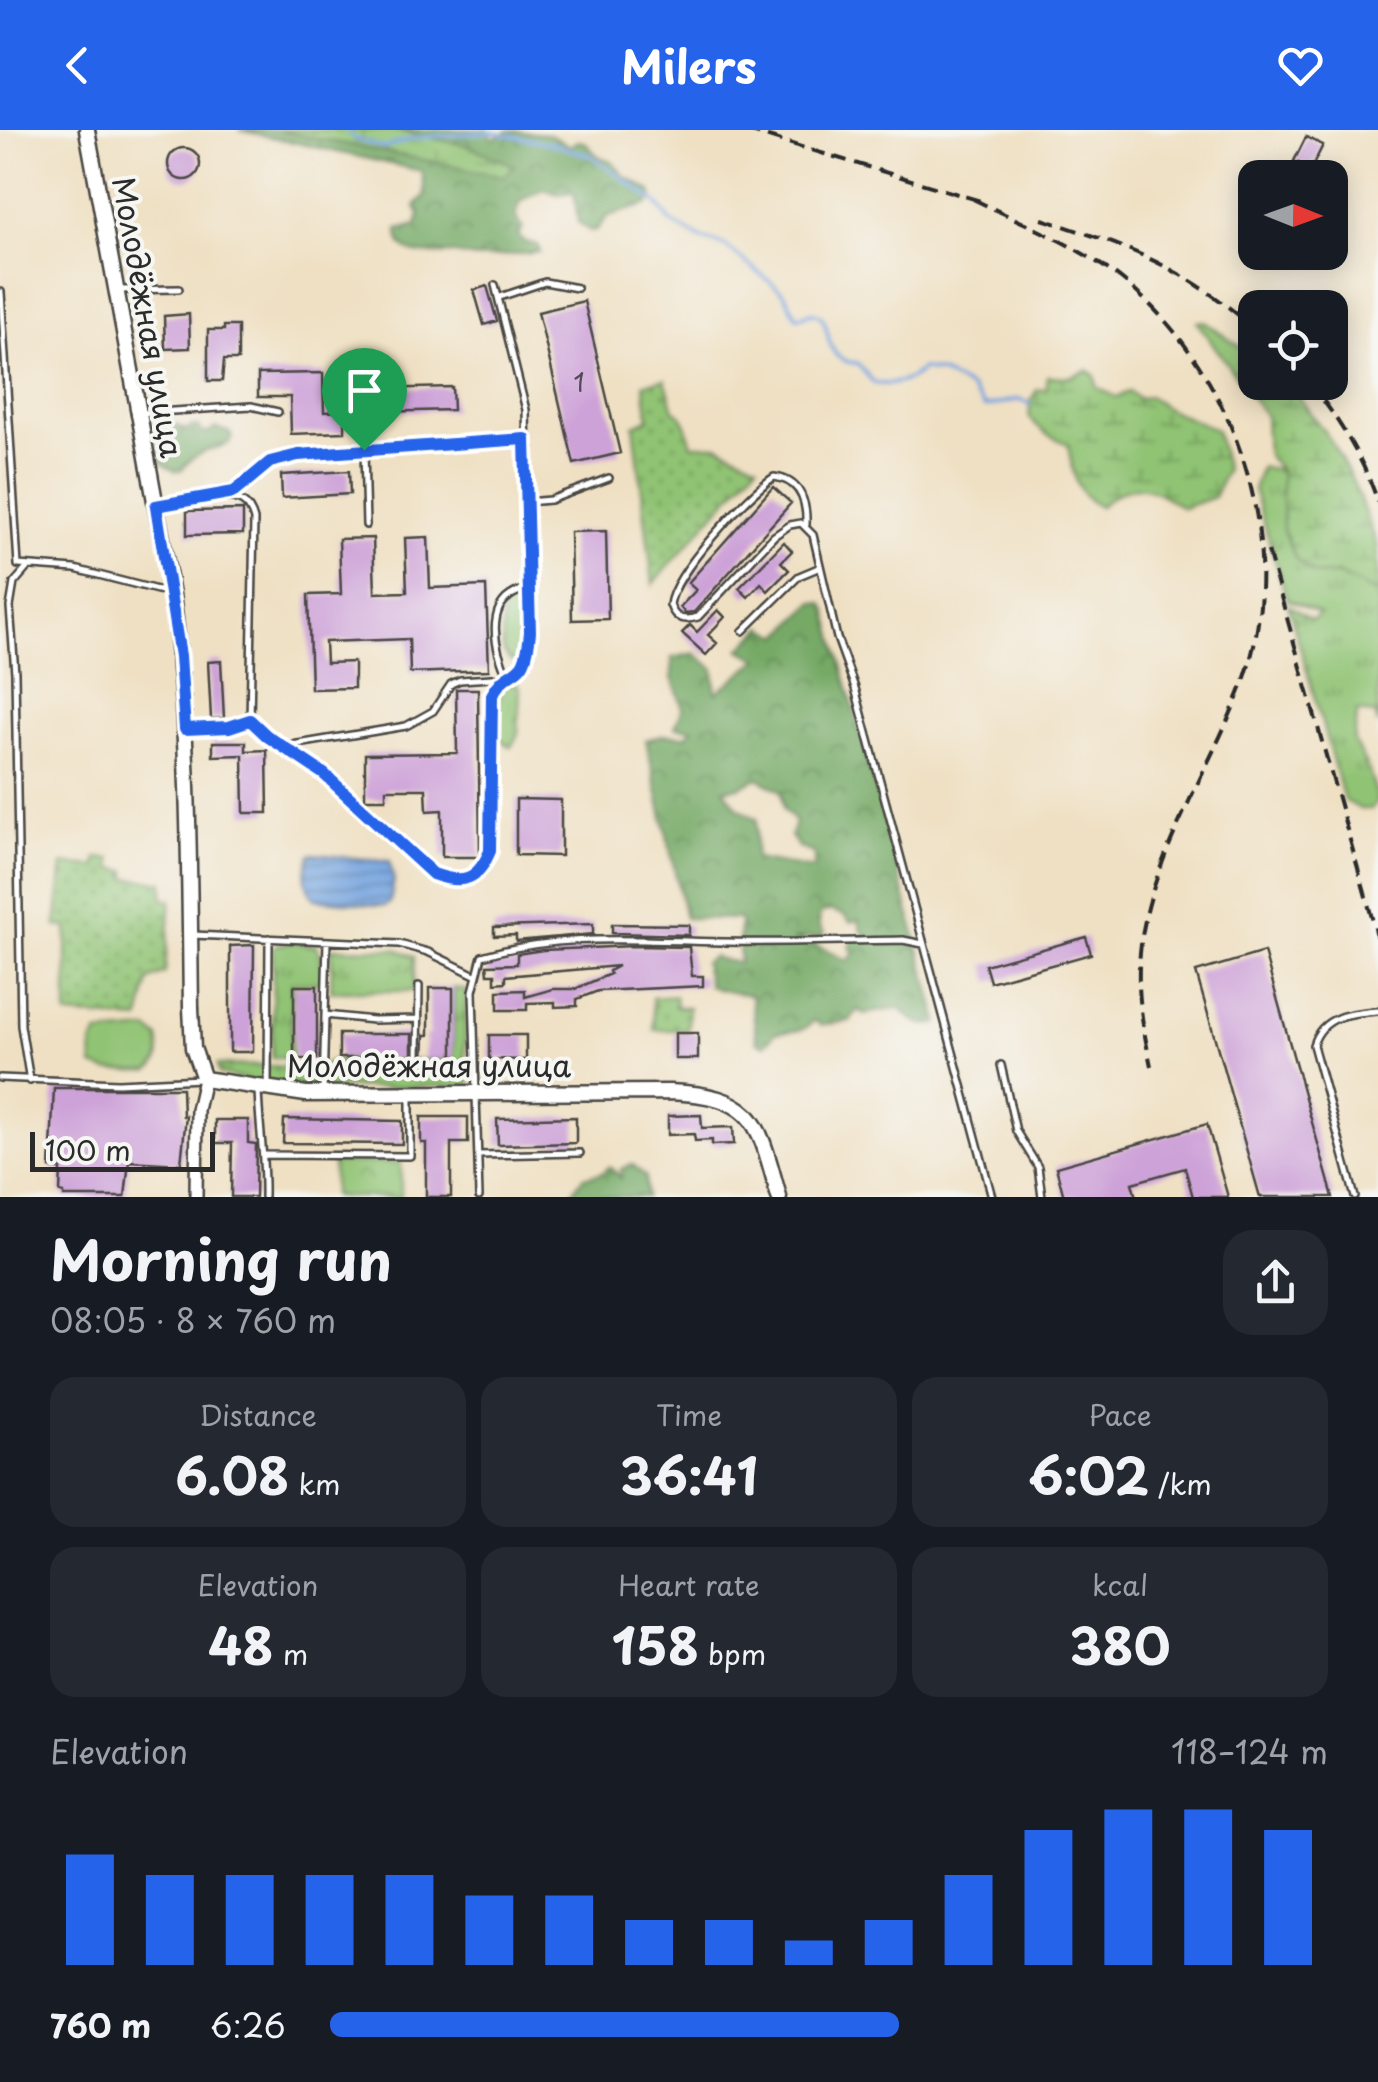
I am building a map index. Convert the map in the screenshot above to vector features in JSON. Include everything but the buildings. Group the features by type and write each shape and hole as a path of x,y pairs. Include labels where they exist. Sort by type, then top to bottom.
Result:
{"street":[{"name":"Молодёжная улица","path":"88,130 172,594 185,729 193,1048 204,1078 263,1090 323,1094 715,1096 750,1116 760,1130 779,1197"},
{"path":"196,1197 196,1110 204,1078"}],"lane":[{"path":"500,296 545,282 576,288"},
{"path":"221,496 245,502 254,520 250,720 360,804 433,874 447,879 472,877 483,867 490,851 492,695 528,661 526,410 496,285"},
{"path":"117,290 179,289"},
{"path":"1,292 18,565 76,568 172,594"},
{"path":"139,413 251,406 278,412"},
{"path":"156,506 234,492 270,462 298,455 525,439"},
{"path":"364,450 366,525"},
{"path":"527,502 550,500 610,478"},
{"path":"806,525 796,523 780,530 698,617 686,621 672,612 671,594 679,581 728,520 766,482 782,478 798,488 806,525 814,535 818,568 864,723 992,1197"},
{"path":"27,568 14,584 10,607 15,673 21,1026 30,1080"},
{"path":"743,631 799,576 818,568"},
{"path":"508,677 498,648 498,608 507,597 529,589"},
{"path":"286,746 406,726 433,711 451,684 508,677"},
{"path":"185,729 229,727 250,720"},
{"path":"190,935 398,944 428,952 476,975"},
{"path":"264,1197 265,1155 259,1138 269,938"},
{"path":"478,1197 472,1026 476,975 482,956 536,944 642,938 726,942 904,940 923,944"},
{"path":"323,1094 327,941"},
{"path":"418,986 418,1058"},
{"path":"1355,1197 1313,1045 1321,1028 1334,1018 1378,1011"},
{"path":"325,1015 418,1019"},
{"path":"1001,1065 1016,1131 1038,1167 1042,1197"},
{"path":"0,1078 118,1084 204,1078"},
{"path":"265,1155 410,1156 410,1094"},
{"path":"477,1155 580,1153"}],"green space":[{"path":"239,130 488,130 493,139 508,131 549,134 570,146 577,141 585,142 599,156 612,161 624,176 651,191 653,199 646,205 608,216 596,230 590,231 578,222 574,192 557,194 544,189 520,201 516,217 523,228 518,235 524,242 538,245 540,252 477,258 418,254 404,247 398,230 417,225 420,214 415,206 425,195 422,171"},
{"path":"274,130 394,130 465,145 514,165 504,176"},
{"path":"1204,321 1238,346 1238,379 1197,322"},
{"path":"1087,370 1095,376 1096,387 1116,397 1129,392 1139,399 1149,396 1166,408 1216,430 1226,470 1214,497 1183,508 1150,490 1132,488 1099,507 1091,502 1073,472 1068,444 1046,434 1029,418 1037,390 1047,389 1047,376 1070,377"},
{"path":"665,379 674,410 684,420 692,445 718,445 758,464 653,584 634,425 649,419 644,384"},
{"path":"1253,400 1301,400 1331,441 1353,482 1378,547 1378,594 1339,575 1314,574 1297,561 1283,530 1281,471 1267,455 1265,416"},
{"path":"163,419 186,430 193,426 208,433 215,428 229,432 232,437 229,443 197,455 182,470 175,471 161,462 161,448 150,428"},
{"path":"1261,467 1276,469 1284,477 1342,572 1378,586 1378,725 1375,714 1357,712 1354,742 1378,799 1372,809 1360,809 1344,800 1288,605 1312,620 1320,614 1287,599 1253,489"},
{"path":"524,596 526,646 519,661 510,661 503,651 502,610 511,600"},
{"path":"814,602 823,603 939,1023 917,1022 900,1008 864,1014 858,1009 850,1021 821,1025 814,1020 801,1029 775,1033 765,1045 757,1042 751,995 709,986 704,962 714,956 739,963 740,919 685,918 646,740 664,735 686,736 692,729 675,727 683,708 672,678 672,658 695,653 714,669 716,693 759,659 740,650 763,627 780,636","holes":["758,778 781,791 784,810 795,822 791,836 799,848 814,853 814,869 755,859 757,819 738,808 724,789","829,910 844,915 850,922 859,920 868,937 854,939 850,947 854,953 848,961 793,939 821,937 824,933 819,925 820,914"]},
{"path":"516,683 520,689 518,734 511,747 499,739 497,702 507,685"},
{"path":"97,858 112,859 111,868 127,871 127,878 163,882 163,898 171,900 165,973 149,980 140,1020 67,1015 67,927 56,926 63,864 96,867"},
{"path":"294,942 316,945 321,955 322,983 292,983 291,1058 272,1058 273,948"},
{"path":"332,948 396,949 414,956 414,991 331,991"},
{"path":"454,988 466,990 465,1060 470,1083 466,1086 311,1087 219,1074 217,1065 322,1067 333,1060 453,1060"},
{"path":"675,996 676,1007 689,1007 688,1030 654,1030 652,998"},
{"path":"149,1030 159,1038 160,1048 158,1061 149,1071 106,1071 93,1066 92,1043 98,1034"},
{"path":"333,1162 401,1163 401,1197 333,1197"},
{"path":"632,1164 645,1176 646,1197 569,1197 583,1177 602,1173 609,1167 621,1177 621,1169"}],"water":[{"path":"310,855 389,861 394,880 390,903 385,906 315,899 306,878"}],"waterway":[{"path":"347,130 355,139 384,148 414,138 492,132 592,156 657,203 671,222 700,238 724,245 784,293 797,317 813,313 820,316 836,355 857,363 874,383 900,382 922,369 941,373 970,388 985,407 1019,399 1030,404"}],"railway":[{"path":"745,130 984,202"},
{"path":"973,199 1097,262 1156,311 1192,355 1221,406 1243,460 1257,516 1261,574 1257,631 1242,686 1167,851 1145,919 1139,982 1151,1066"},
{"path":"1042,219 1155,261 1238,315"},
{"path":"1322,400 1349,439 1378,502"},
{"path":"1268,551 1378,939"}],"route":[{"path":"525,439 528,661 498,685 492,695 490,851 483,867 472,877 458,880 433,874 360,804 250,720 229,727 185,729 172,594 156,506 234,492 270,462 298,455 364,450 525,439"}]}
